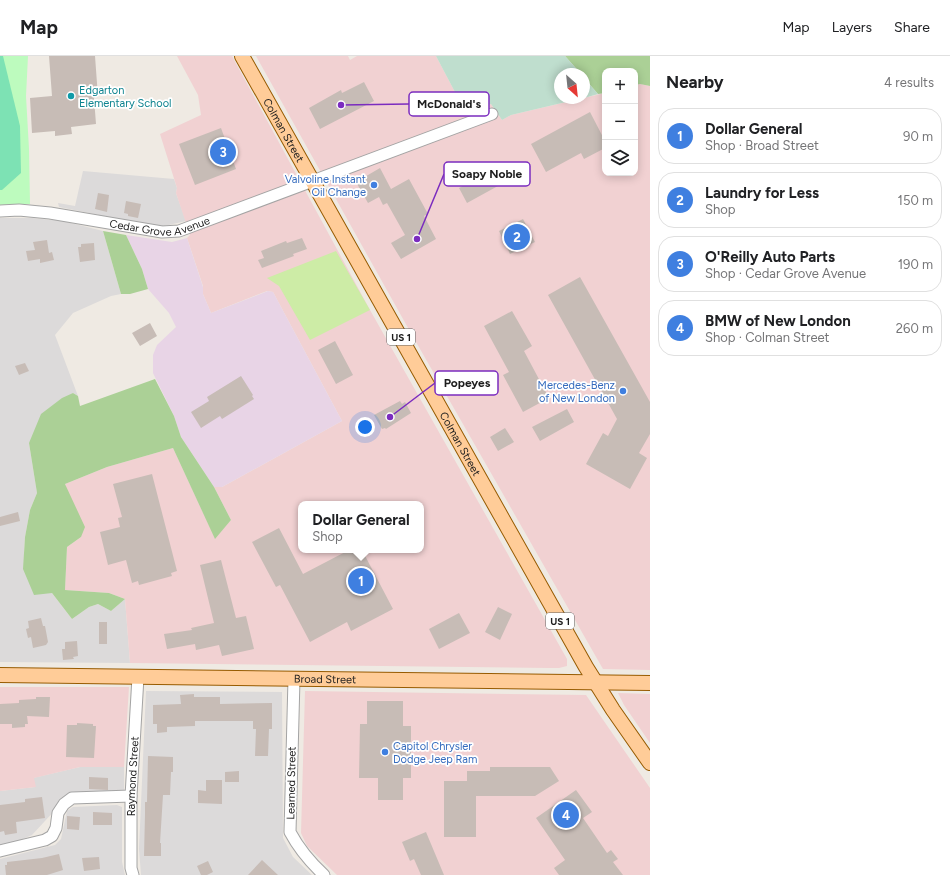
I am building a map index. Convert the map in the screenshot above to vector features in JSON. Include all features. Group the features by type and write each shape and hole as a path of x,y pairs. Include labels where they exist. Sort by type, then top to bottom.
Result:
{"main road":[{"name":"Colman Street","path":"242,56 596,682 650,764"},
{"name":"Broad Street","path":"0,676 650,683"}],"street":[{"name":"Cedar Grove Avenue","path":"0,211 19,210 50,213 162,232 179,231 492,114"},
{"name":"Raymond Street","path":"133,875 131,868 131,796 138,677"},
{"name":"Learned Street","path":"294,679 290,832 298,848 324,875"},
{"path":"0,851 45,840 52,836 56,828 58,813 64,804 72,798 131,796"}],"shaded area":[{"path":"177,56 232,56 370,310 567,659 567,666 549,668 130,663 125,599 109,593 65,590 67,547 81,537 65,484 107,467 173,448 215,538 231,520 214,487 222,487 342,421 273,292 267,291 211,313 203,294 203,286 187,238 190,235 176,193 177,188 160,134 201,115 198,95"},
{"path":"256,56 348,56 350,60 357,56 436,56 466,113 491,104 502,120 511,115 558,104 590,104 590,97 602,94 602,176 638,176 638,84 650,86 650,670 603,669 412,335"},
{"path":"83,171 174,179 177,188 176,193 186,221 160,227 59,207 58,203 75,206"},
{"path":"0,218 32,218 63,221 103,231 121,294 111,296 73,313 55,335 78,396 73,393 29,443 37,493 30,510 24,552 72,619 89,607 98,604 111,611 125,599 130,663 0,662"},
{"path":"126,235 172,242 187,238 203,287 203,294 211,313 268,291 273,292 342,421 222,487 214,487 181,437 174,416 153,373 153,355 157,345 176,327 169,313 148,289 142,269"},
{"path":"0,687 129,687 124,767 80,767 34,778 36,787 0,791"},
{"path":"146,691 282,692 283,838 293,857 312,875 141,875 139,849"},
{"path":"305,691 586,695 650,788 650,875 337,875 307,846 301,833"},
{"path":"618,693 650,694 650,743 624,705"},
{"path":"80,767 124,767 124,794 69,795 32,835 16,842 0,846 0,791 35,787 33,778"},
{"path":"117,805 122,807 122,862 125,875 0,875 0,859 55,845 61,839 67,811 73,807"}],"green space":[{"path":"0,56 28,56 26,96 30,204 0,205"},
{"path":"0,56 3,56 20,126 21,173 2,190 0,190"},
{"path":"436,56 565,56 576,68 554,68 554,104 558,104 511,115 502,120 491,104 466,113"},
{"path":"565,56 650,56 650,86 638,84 638,68 602,68 602,93 598,94 590,85 590,68 576,68"},
{"path":"590,85 598,94 590,96"},
{"path":"103,231 126,235 142,269 148,289 130,294 121,294"},
{"path":"336,251 370,310 310,340 279,286 267,278"},
{"path":"155,379 174,416 181,437 214,487 231,520 215,539 173,448 107,467 65,484 85,527 81,537 67,547 65,590 109,593 125,599 111,611 98,604 89,607 72,619 52,593 34,595 23,569 25,537 30,510 37,493 29,443 41,414 62,398 73,393 78,396 80,406"}],"building":[{"name":"Edgarton Elementary School","path":"49,56 95,56 98,97 94,98 96,124 71,127 72,134 55,136 55,131 32,133 30,98 52,96"},
{"path":"364,82 374,101 320,129 309,108 341,90 342,93"},
{"path":"590,112 602,135 602,150 584,159 581,153 546,172 531,144"},
{"path":"221,128 236,169 195,185 179,144"},
{"path":"499,167 507,181 467,203 459,188"},
{"path":"380,168 391,189 409,179 428,214 424,216 436,239 401,259 391,243 405,235 387,203 383,205 379,197 368,203 356,182"},
{"path":"98,193 109,195 107,212 95,209"},
{"path":"126,201 141,204 138,218 128,216 128,214 124,213"},
{"path":"523,219 535,242 510,254 499,231"},
{"path":"302,238 307,249 293,254 294,256 262,268 258,260 264,258 261,251 286,241 287,243"},
{"path":"47,240 49,253 52,252 54,260 40,263 40,259 28,261 26,251 35,250 33,242"},
{"path":"94,243 95,260 80,262 78,247 81,247 81,244"},
{"name":"Mercedes-Benz of New London","path":"580,277 650,402 650,434 639,453 647,458 630,489 586,464 603,433 608,436 617,419 548,295"},
{"path":"512,311 532,346 524,351 549,398 523,412 503,375 509,372 484,326"},
{"path":"150,323 157,336 140,346 132,333"},
{"path":"335,341 353,375 336,384 318,350"},
{"path":"25,363 29,371 19,375 15,366"},
{"path":"241,376 254,399 222,419 220,416 201,428 191,412 209,401 207,397"},
{"path":"400,401 402,404 405,402 411,413 386,429 382,429 374,415"},
{"path":"567,409 574,422 540,441 532,427"},
{"path":"505,428 514,442 498,451 490,437"},
{"path":"152,474 177,571 171,573 172,576 139,585 138,581 132,583 126,560 108,565 100,532 120,527 118,518 122,517 113,484"},
{"path":"18,512 20,521 0,526 0,517"},
{"path":"279,528 303,574 343,553 364,553 393,609 351,631 347,622 310,642 280,585 276,587 252,542"},
{"path":"221,560 236,618 246,616 254,649 222,656 219,645 196,650 195,644 167,649 164,634 192,630 191,628 214,623 200,565"},
{"path":"498,607 512,614 500,640 485,632"},
{"path":"459,613 470,633 439,649 429,629"},
{"path":"41,618 43,626 45,626 48,642 46,645 33,648 31,637 28,638 26,629 29,628 28,621"},
{"path":"99,622 107,622 107,644 99,644"},
{"path":"77,641 78,656 73,657 74,659 63,660 62,649 65,649 65,642"},
{"path":"194,694 194,697 220,697 220,704 272,703 272,729 269,729 268,756 255,756 256,729 253,729 253,721 195,721 195,726 167,727 167,732 157,733 157,724 153,724 153,705 181,704 180,695"},
{"path":"36,697 50,697 49,717 27,716 28,724 25,724 25,727 12,728 12,724 0,724 0,704 19,703 19,700 36,699"},
{"name":"Capitol Chrysler Dodge Jeep Ram","path":"367,701 403,701 403,726 411,726 411,778 403,778 403,800 378,800 378,778 359,778 360,724 367,724"},
{"path":"77,723 93,724 93,726 96,726 94,758 66,757 67,725 77,725"},
{"path":"148,756 173,757 170,795 163,795 160,843 161,856 144,856"},
{"path":"490,767 550,767 559,781 535,796 476,796 476,837 444,837 444,781 467,781 467,771 490,771"},
{"path":"239,771 239,782 225,782 225,772"},
{"path":"89,777 108,778 108,790 89,789"},
{"path":"206,780 222,780 222,804 198,803 198,790 206,791"},
{"path":"576,790 592,812 583,818 607,853 611,850 618,859 613,862 623,875 559,875 554,868 565,860 536,818"},
{"path":"42,797 45,818 16,822 17,833 5,835 4,831 0,832 0,805 25,802 25,799"},
{"path":"93,812 112,813 112,825 93,825"},
{"path":"67,816 80,817 79,830 67,829"},
{"path":"426,832 444,875 421,875 414,859 410,861 402,842"},
{"path":"59,854 63,870 47,875 6,875 5,865 7,865 7,862 42,858"},
{"path":"99,857 100,869 84,871 82,858"},
{"path":"262,860 278,875 248,875"},
{"path":"208,861 213,872 207,875 201,875 197,866"}],"place":[{"name":"Edgarton Elementary School","path":"71,96"},
{"name":"McDonald's","path":"341,105"},
{"name":"O'Reilly Auto Parts","path":"223,152"},
{"name":"Valvoline Instant Oil Change","path":"374,185"},
{"name":"Laundry for Less","path":"517,237"},
{"name":"Soapy Noble","path":"417,239"},
{"name":"Mercedes-Benz of New London","path":"623,391"},
{"name":"Popeyes","path":"390,417"},
{"name":"Dollar General","path":"361,581"},
{"name":"Capitol Chrysler Dodge Jeep Ram","path":"385,752"},
{"name":"BMW of New London","path":"566,815"}]}
